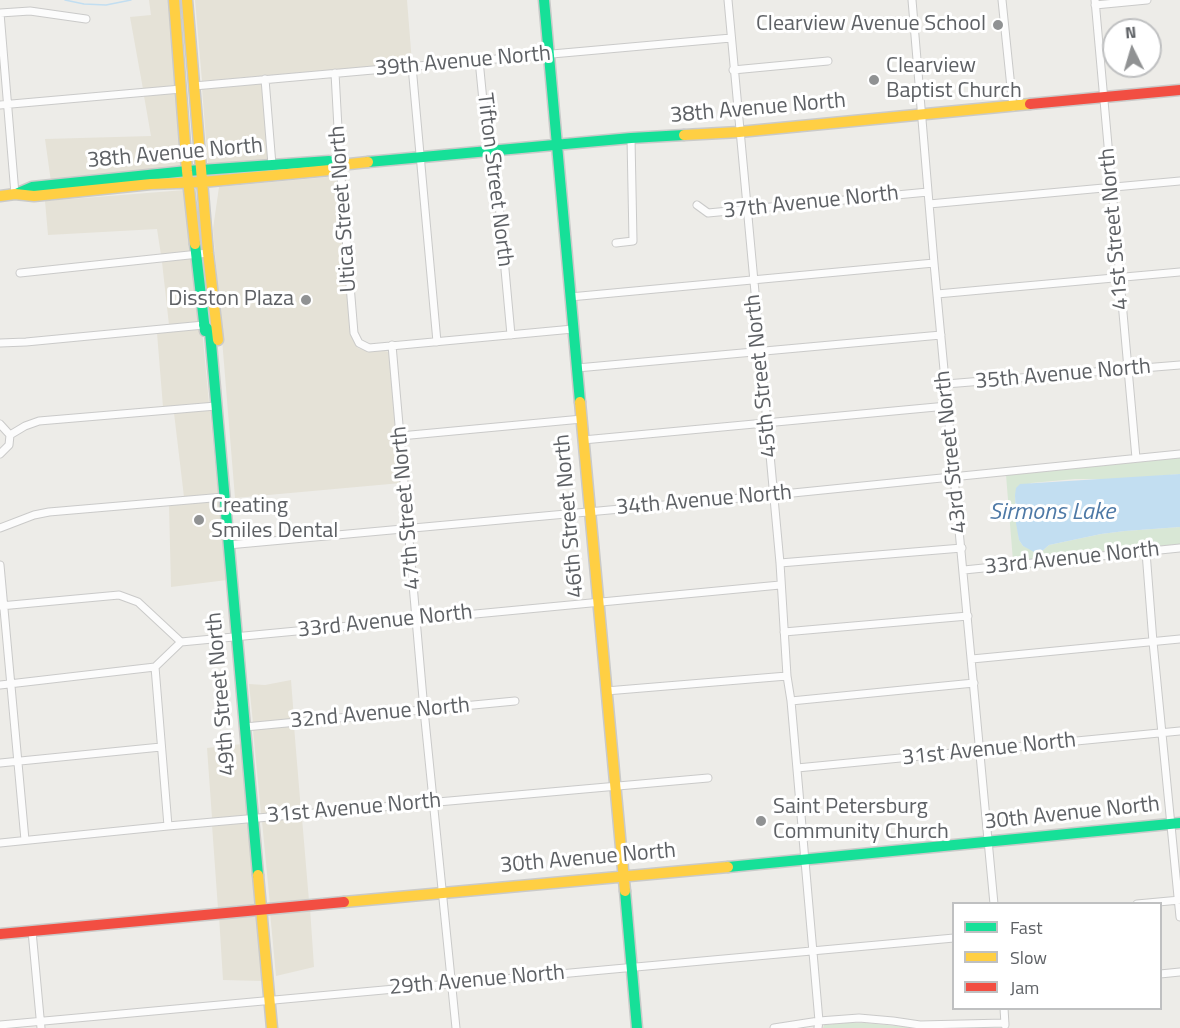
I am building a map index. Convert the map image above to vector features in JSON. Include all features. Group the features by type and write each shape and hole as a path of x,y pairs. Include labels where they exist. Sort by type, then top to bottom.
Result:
{"main road":[{"name":"49th Street North","path":"174,0 195,255 207,348 212,356 272,1028"},
{"name":"49th Street North","path":"187,0 218,347 212,356"},
{"name":"46th Street North","path":"544,0 637,1028"},
{"name":"38th Avenue North","path":"0,196 15,194 34,196 151,184 188,177 330,170 340,165 631,138 739,132 1180,90"},
{"name":"38th Avenue North","path":"202,176 272,165 329,161 340,165"},
{"path":"204,325 215,311"},
{"name":"30th Avenue North","path":"0,934 1175,824"}],"street":[{"name":"45th Street North","path":"728,0 752,280 780,563 787,676 819,1024"},
{"name":"43rd Street North","path":"912,0 934,263 994,902"},
{"path":"1002,0 1012,106"},
{"path":"1095,2 1147,0"},
{"name":"41st Street North","path":"1095,2 1136,458"},
{"path":"15,194 4,105 0,13 30,11 86,19"},
{"name":"39th Avenue North","path":"194,86 731,38"},
{"name":"Tifton Street North","path":"479,60 488,152 495,160 511,335"},
{"path":"733,70 828,61"},
{"path":"412,66 437,342"},
{"name":"Utica Street North","path":"334,73 354,333 359,343 369,348 392,345"},
{"path":"265,79 272,165"},
{"path":"4,105 181,89"},
{"path":"616,243 633,241 631,138"},
{"name":"37th Avenue North","path":"929,204 1180,181"},
{"name":"37th Avenue North","path":"697,205 708,213 928,192"},
{"path":"20,273 208,253"},
{"path":"570,297 934,263"},
{"path":"937,294 1180,272"},
{"path":"0,342 26,342 204,325"},
{"path":"392,345 573,329"},
{"path":"577,368 941,335"},
{"name":"47th Street North","path":"392,345 424,710 456,1028"},
{"name":"35th Avenue North","path":"946,384 1180,366"},
{"path":"10,435 24,426 39,421 216,406"},
{"name":"35th Avenue North","path":"583,440 947,406"},
{"path":"400,436 582,419"},
{"path":"0,424 10,435 9,445 0,454"},
{"name":"34th Avenue North","path":"228,545 773,495 1180,454"},
{"path":"0,528 34,515 49,512 224,497"},
{"name":"33rd Avenue North","path":"780,563 962,548"},
{"name":"33rd Avenue North","path":"964,570 1180,548"},
{"path":"1146,552 1161,733 1175,824 1180,917"},
{"path":"0,565 25,840"},
{"name":"33rd Avenue North","path":"181,642 780,585"},
{"path":"0,685 155,667 181,642 138,602 119,595 2,606"},
{"path":"784,632 968,616"},
{"path":"972,659 1180,639"},
{"path":"155,667 168,825"},
{"path":"606,691 787,676"},
{"path":"791,701 974,683"},
{"name":"32nd Avenue North","path":"245,727 515,701"},
{"name":"31st Avenue North","path":"797,768 1180,731"},
{"path":"0,763 161,747"},
{"name":"31st Avenue North","path":"0,843 168,825 708,778"},
{"path":"1151,902 1179,900"},
{"path":"32,931 41,1025"},
{"name":"29th Avenue North","path":"0,1025 41,1025 453,983 952,938"},
{"path":"1162,974 1180,972"},
{"path":"774,1028 859,1018 893,1020 920,1027 1005,1026 1004,1010"}],"shaded area":[{"path":"149,0 169,0 177,85 143,89 130,17 151,15"},
{"path":"195,0 407,0 412,63 202,81"},
{"path":"262,83 268,162 208,166 202,88"},
{"path":"178,92 184,168 51,182 45,139 151,136 144,96"},
{"path":"338,176 351,333 358,348 389,352 401,483 235,498 213,229 219,187"},
{"path":"185,190 192,252 161,255 157,229 48,235 45,201"},
{"path":"193,258 201,322 169,325 162,262"},
{"path":"202,329 209,403 163,407 157,333"},
{"path":"210,410 218,494 184,497 174,413"},
{"path":"219,501 227,580 171,587 169,505"},
{"path":"291,680 294,719 253,723 249,684 265,685"},
{"path":"294,726 301,811 261,814 253,730"},
{"path":"242,744 248,816 212,818 207,748"},
{"path":"302,818 309,901 270,905 262,821"},
{"path":"249,823 256,906 218,909 212,825"},
{"path":"310,908 314,967 276,976 270,912"},
{"path":"257,913 263,981 223,980 219,916"}],"green space":[{"path":"1180,458 1180,474 1031,483 1015,495 1015,507 1019,540 1023,546 1041,552 1049,545 1101,534 1180,527 1180,544 1013,561 1006,475"},
{"path":"845,1023 916,1028 823,1028 824,1025"}],"water":[{"name":"Sirmons Lake","path":"1180,474 1180,527 1101,534 1049,545 1041,552 1034,552 1023,546 1019,540 1015,495 1016,488 1020,484"}],"waterway":[{"path":"65,0 106,5 131,0"}],"traffic: fast":[{"path":"544,0 580,402"},
{"path":"368,162 684,135"},
{"path":"18,193 32,187 187,171 329,161 340,165"},
{"path":"195,244 205,331"},
{"path":"204,325 210,332 258,875"},
{"path":"728,867 1180,823"},
{"path":"625,891 637,1028"}],"traffic: slow":[{"path":"174,0 195,244"},
{"path":"187,0 208,253 218,340"},
{"path":"684,135 739,132 1030,104"},
{"path":"0,196 15,194 34,196 151,184 202,182 330,170 340,165 368,162"},
{"path":"580,402 625,891"},
{"path":"344,902 728,867"},
{"path":"258,875 272,1028"}],"traffic: jam":[{"path":"1030,104 1180,90"},
{"path":"0,934 344,902"}],"place":[{"name":"Clearview Avenue School","path":"998,25"},
{"name":"Clearview Baptist Church","path":"874,80"},
{"name":"Disston Plaza","path":"306,300"},
{"name":"Creating Smiles Dental","path":"199,520"},
{"name":"Saint Petersburg Community Church","path":"761,821"}]}
